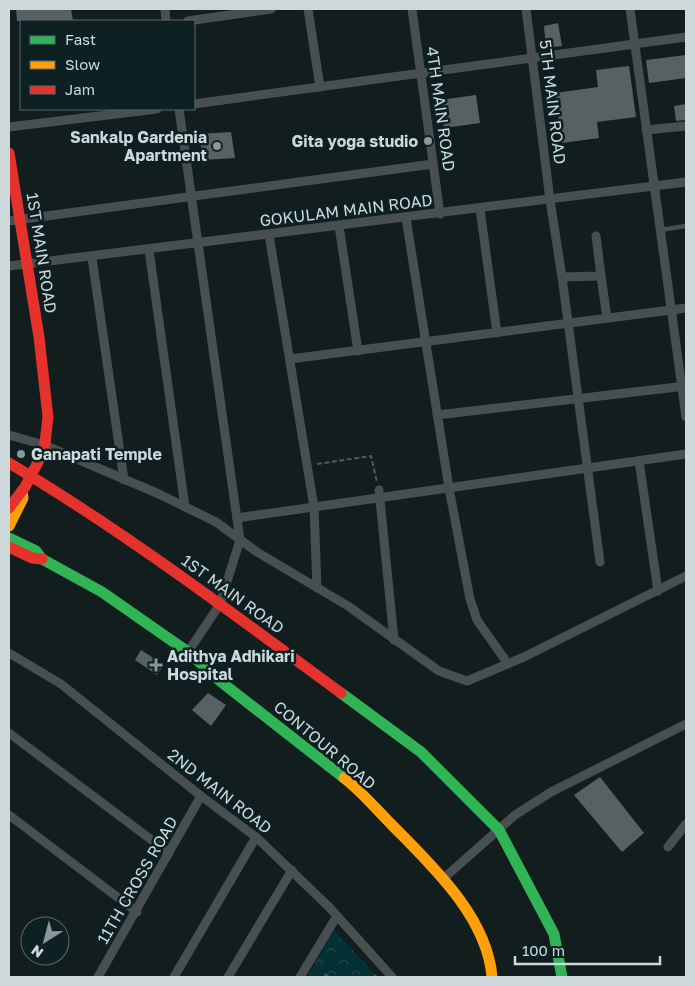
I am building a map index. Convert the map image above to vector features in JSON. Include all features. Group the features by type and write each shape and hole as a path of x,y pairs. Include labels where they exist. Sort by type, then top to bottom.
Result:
{"main road":[{"name":"1ST MAIN ROAD","path":"9,154 15,221 28,263 46,385 44,445 22,491 23,498 9,526"},
{"path":"9,463 30,475"},
{"name":"1ST MAIN ROAD","path":"30,475 74,502 220,604 421,752 499,830 554,934 562,977"},
{"name":"1ST MAIN ROAD","path":"9,508 16,494 22,491"},
{"name":"CONTOUR ROAD","path":"9,538 36,551 42,559 102,592 188,652 220,681 348,782 444,878 479,931 491,965 492,977"},
{"path":"9,548 32,558 42,559"}],"street":[{"path":"195,20 271,9"},
{"path":"308,9 320,87"},
{"name":"4TH MAIN ROAD","path":"412,9 440,214"},
{"name":"5TH MAIN ROAD","path":"526,9 550,200 569,323 600,562"},
{"path":"630,9 671,310 684,386 686,417"},
{"path":"195,104 686,37"},
{"path":"9,127 149,110"},
{"path":"179,110 240,540 220,604 188,652"},
{"path":"646,130 686,126"},
{"path":"15,221 433,164"},
{"name":"GOKULAM MAIN ROAD","path":"9,266 92,258 686,182"},
{"path":"480,209 497,333"},
{"path":"406,218 449,488 470,599 477,620 508,664"},
{"path":"339,226 358,352"},
{"path":"269,235 310,465 314,507 317,588"},
{"path":"596,236 607,318"},
{"path":"149,250 185,507"},
{"path":"92,258 124,480"},
{"path":"562,277 601,276"},
{"path":"290,359 358,352 686,308"},
{"path":"437,415 684,386"},
{"path":"9,435 44,445 216,522 240,540 348,606 439,671 466,681 508,664 686,576"},
{"path":"237,518 314,507 380,494 449,488 686,454"},
{"path":"639,461 658,591"},
{"path":"380,494 394,640"},
{"name":"2ND MAIN ROAD","path":"9,653 61,684 201,796 256,837 292,870 337,916 392,977"},
{"path":"444,878 516,815 551,792 686,724"},
{"path":"9,733 169,853"},
{"name":"11TH CROSS ROAD","path":"101,976 201,796"},
{"path":"9,816 136,912"},
{"path":"668,847 686,824"},
{"path":"174,977 256,837"},
{"path":"228,977 292,870"},
{"path":"300,977 337,916"}],"lane":[{"path":"660,230 686,226"}],"path":[{"path":"310,465 370,456 380,494"},
{"path":"324,974 329,977"}],"green space":[{"path":"334,930 378,977 307,977"}],"building":[{"path":"16,9 71,9 73,20 20,20 17,21"},
{"path":"558,23 562,46 546,48 544,26"},
{"path":"686,55 686,78 649,83 646,60"},
{"path":"629,66 636,117 597,122 599,138 562,143 555,93 598,87 596,70"},
{"path":"476,95 480,123 444,128 440,100"},
{"path":"686,104 686,120 676,121 674,106"},
{"name":"Sankalp Gardenia Apartment","path":"231,132 235,158 203,160 199,134"},
{"path":"141,650 164,665 157,675 135,660"},
{"path":"208,693 226,705 211,726 192,710"},
{"path":"600,777 644,833 622,852 574,795"}],"traffic: fast":[{"path":"9,538 36,551 42,559 102,592 188,652 220,681 344,778"},
{"path":"341,693 421,752 499,830 554,934 562,977"}],"traffic: slow":[{"path":"9,526 23,498 22,491"},
{"path":"344,778 423,857 455,893 480,933 488,955 492,977"}],"traffic: jam":[{"path":"9,153 39,337 48,417 45,443 39,460 25,487 9,508"},
{"path":"9,463 136,545 219,603 341,693"},
{"path":"9,547 32,558 42,559"}],"place":[{"name":"Gita yoga studio","path":"428,141"},
{"name":"Sankalp Gardenia Apartment","path":"217,146"},
{"name":"Ganapati Temple","path":"21,454"},
{"name":"Adithya Adhikari Hospital","path":"156,665"}]}
